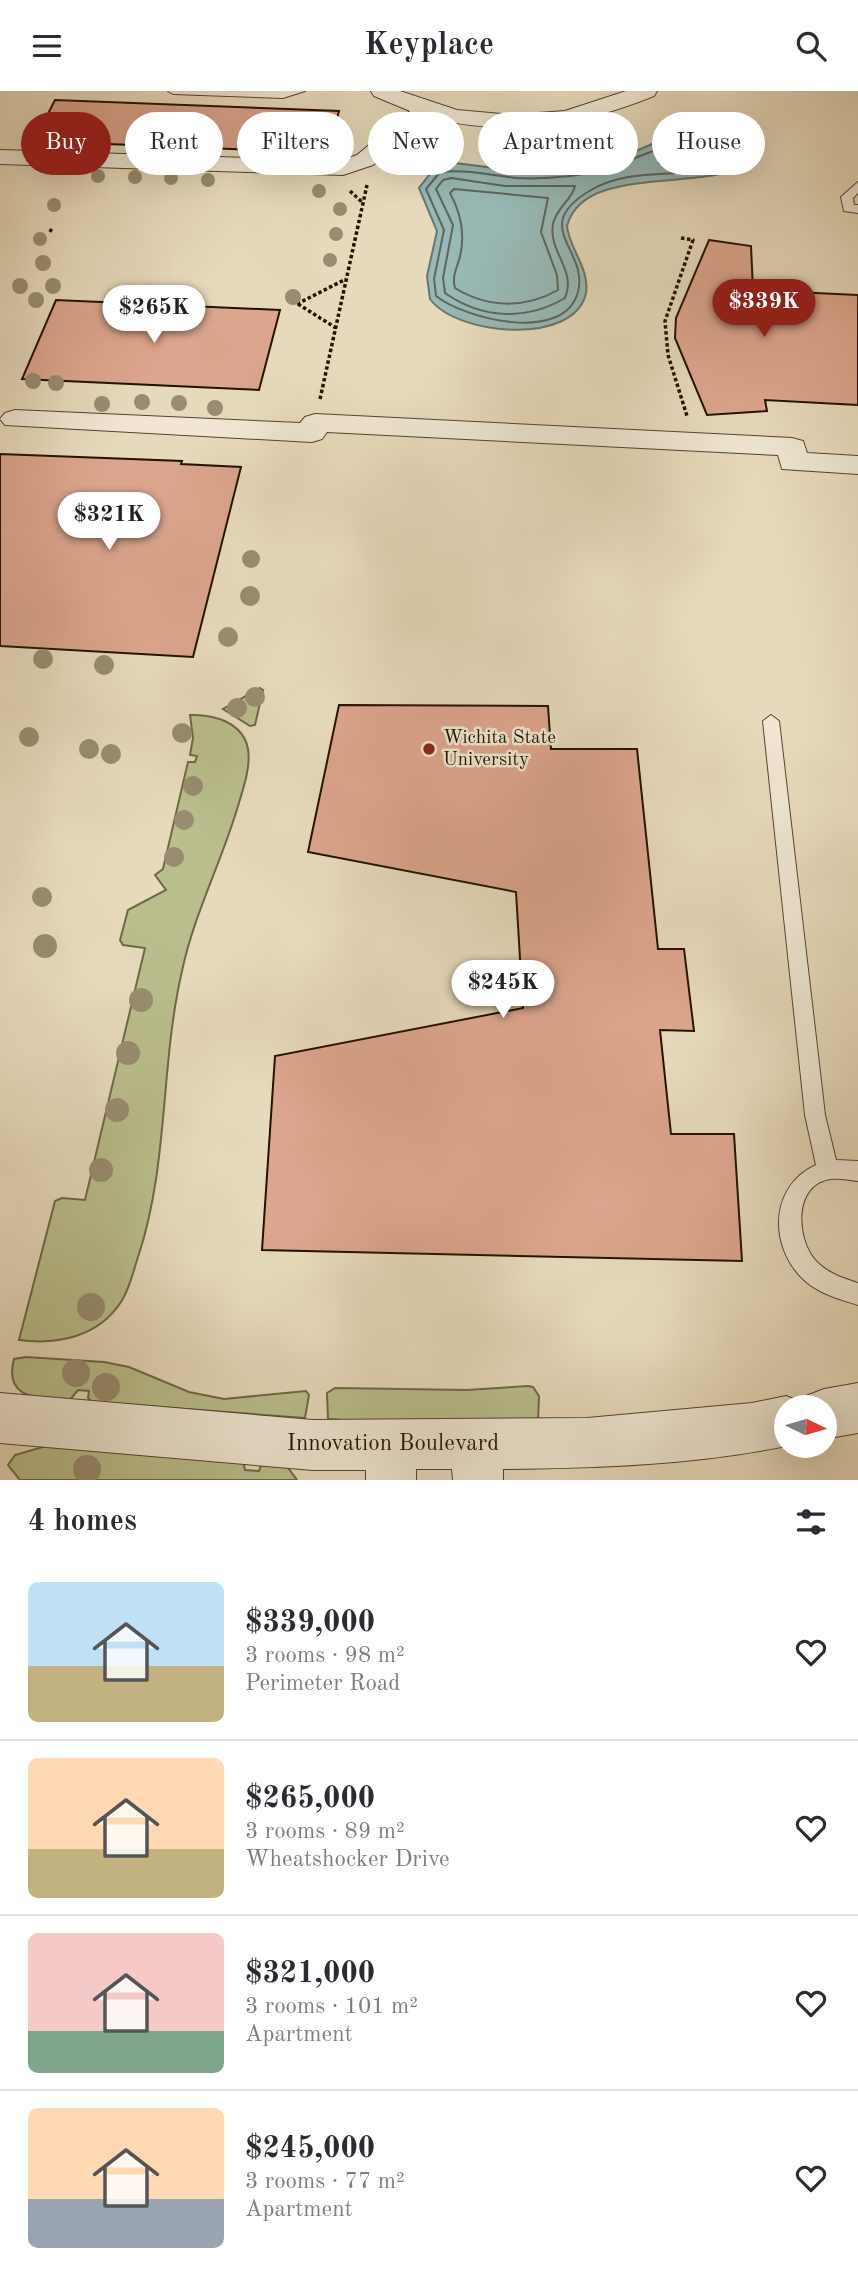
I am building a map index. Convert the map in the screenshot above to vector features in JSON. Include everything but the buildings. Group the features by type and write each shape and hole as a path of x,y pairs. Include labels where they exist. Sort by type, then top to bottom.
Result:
{"street":[{"path":"382,91 426,110 480,120 551,120 604,108 646,91"},
{"path":"0,157 305,169 343,168 365,160 426,110"},
{"path":"15,419 312,433 315,423 686,441 792,447 793,462 858,465"},
{"path":"837,1412 858,1408"},
{"name":"Innovation Boulevard","path":"0,1418 313,1445 391,1462 477,1462 587,1443 752,1428 774,1423"}],"lane":[{"path":"173,91 283,95 300,91"},
{"path":"858,186 847,197 848,208 858,209"},
{"path":"771,721 815,1115 828,1170"},
{"path":"858,1171 828,1170 811,1177 797,1189 789,1206 787,1225 792,1245 805,1265 823,1282 858,1294"}],"path":[{"path":"315,423 370,177"},
{"path":"681,238 693,240 668,305 665,337 686,406 686,441"},
{"path":"335,328 297,304 347,278"}],"green space":[{"path":"260,688 263,690 255,725 250,726 223,709"},
{"path":"190,715 217,718 234,726 245,740 248,763 231,827 194,929 182,971 170,1043 160,1151 148,1222 129,1286 112,1314 89,1331 76,1336 48,1341 19,1340 55,1201 62,1198 85,1200 145,948 123,945 120,940 128,910 166,890 155,875 163,869 188,762 195,762 197,756 190,755 193,738"},
{"path":"26,1357 104,1362 129,1367 189,1392 224,1399 306,1391 309,1395 305,1418 92,1402 88,1398 89,1391 78,1390 69,1401 36,1397 19,1390 14,1383 14,1359"},
{"path":"533,1387 539,1396 538,1422 391,1423 328,1419 327,1393 335,1388 467,1390"},
{"path":"46,1446 243,1460 245,1470 259,1471 262,1462 286,1465 297,1480 20,1480 8,1465 15,1455"}],"water":[{"path":"652,144 652,175 714,175 621,186 597,193 578,206 567,226 585,275 586,293 577,310 561,321 539,328 514,330 464,321 444,312 430,299 427,276 437,231 419,188 429,175 464,175 464,164 478,166 478,175 638,175 638,150"}],"place":[{"name":"Wichita State University","path":"429,749"}]}
